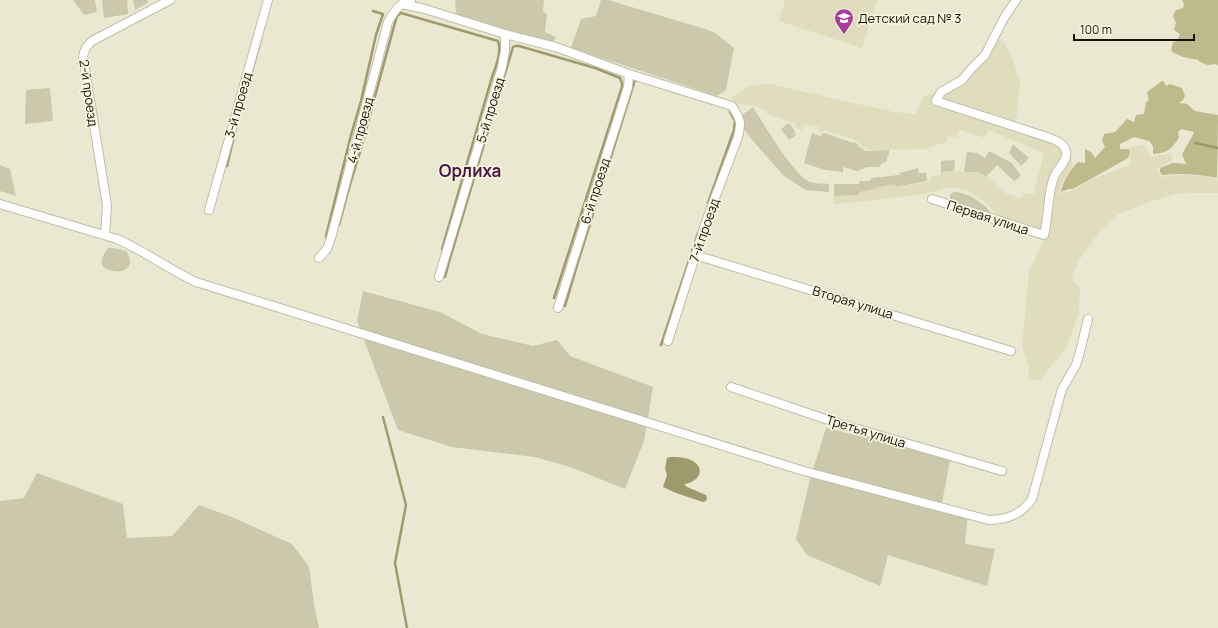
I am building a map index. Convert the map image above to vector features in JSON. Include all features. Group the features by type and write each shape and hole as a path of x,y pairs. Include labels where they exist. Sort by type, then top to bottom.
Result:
{"street":[{"name":"2-й проезд","path":"105,235 106,205 83,56 84,51 92,41 170,0"},
{"name":"3-й проезд","path":"209,210 268,0"},
{"path":"402,4 411,0"},
{"name":"Первая улица","path":"932,199 1044,235 1054,176 1067,153 1064,147 1058,142 1044,136 936,101 941,92 962,80 971,68 985,54 1004,18 1016,0"},
{"path":"402,4 425,9 505,34 556,47 628,74"},
{"name":"4-й проезд","path":"319,258 327,248 331,238 388,22 394,11 402,4"},
{"name":"5-й проезд","path":"439,277 502,67 505,51 505,34"},
{"name":"7-й проезд","path":"628,74 732,106 740,120 738,137 707,219 668,341"},
{"name":"6-й проезд","path":"558,308 628,87 628,74"},
{"path":"0,204 105,235 132,245 175,272 196,282 804,471 990,520 1009,518 1020,513 1032,499 1062,389 1076,365 1088,319"},
{"name":"Вторая улица","path":"695,255 1011,351"},
{"name":"Третья улица","path":"731,387 837,423 1002,470"}],"shaded area":[{"path":"73,0 95,0 97,12 84,15"},
{"path":"102,0 127,0 128,14 104,18"},
{"path":"133,0 147,0 148,3 135,10"},
{"path":"455,0 544,0 543,11 547,15 545,32 556,37 553,43 456,14"},
{"path":"601,0 608,0 715,33 734,48 726,90 717,96 571,48 581,19 596,16"},
{"name":"Детский сад № 3","path":"785,0 877,0 862,48 779,21"},
{"path":"1182,0 1218,0 1218,66 1216,64 1208,65 1198,60 1183,57 1172,52 1171,49 1173,42 1177,41 1180,34 1174,30 1176,23 1173,16 1176,10 1183,8 1184,4"},
{"path":"999,39 1005,43 1020,81 1016,123 1060,140 1069,146 1073,166 1062,183 1060,193 1074,190 1091,180 1129,165 1131,157 1129,148 1143,144 1152,157 1171,153 1172,160 1157,169 1161,177 1190,175 1209,177 1218,180 1218,193 1175,194 1149,202 1118,214 1100,231 1080,259 1072,275 1073,280 1080,288 1079,313 1067,346 1040,381 1028,379 1029,367 1022,346 1029,270 1047,231 1003,220 984,201 969,191 954,188 942,189 925,194 833,204 834,196 859,195 859,192 896,184 897,187 931,181 931,176 941,175 941,172 947,171 979,172 985,177 987,176 1008,195 1010,194 1022,199 1023,193 1034,194 1044,153 989,130 985,138 960,130 957,138 947,135 947,142 925,149 869,150 859,144 858,141 824,130 823,132 818,131 819,127 804,124 802,130 795,128 796,124 768,114 767,111 755,106 735,104 731,98 751,85 757,86 765,83 894,112 916,114 923,96 950,90 953,83 965,82 975,62"},
{"path":"1162,81 1166,86 1170,84 1182,88 1185,96 1179,103 1187,104 1195,111 1218,115 1217,178 1190,174 1162,175 1160,168 1173,163 1186,164 1182,154 1194,132 1181,129 1178,132 1179,138 1174,145 1169,150 1162,153 1153,154 1153,146 1149,141 1134,137 1120,144 1120,149 1129,149 1130,153 1128,158 1073,189 1061,192 1065,180 1075,165 1078,162 1085,163 1085,149 1091,152 1095,158 1105,147 1102,141 1104,134 1115,132 1127,119 1134,122 1136,115 1144,114 1146,102 1149,100 1147,92"},
{"path":"50,88 53,121 25,124 26,90"},
{"path":"753,107 779,148 803,178 814,183 829,184 829,192 806,190 784,176 744,129 741,116"},
{"path":"789,123 796,135 789,140 781,129"},
{"path":"812,133 821,136 825,133 853,143 854,142 866,151 889,150 889,155 887,157 887,161 881,164 880,167 867,167 857,171 843,167 843,172 825,170 804,163"},
{"path":"1013,144 1029,158 1021,166 1009,153"},
{"path":"989,151 1012,163 1021,176 1014,181 997,165 986,177 979,172 964,172 967,152 977,153 985,158"},
{"path":"955,160 954,171 941,172 941,161"},
{"path":"0,165 10,169 16,196 0,191"},
{"path":"918,168 919,173 926,173 927,181 896,187 895,184 859,192 859,195 834,196 834,184 859,184 860,181 870,181 871,178 900,175 900,173"},
{"path":"954,192 971,196 982,203 994,217 950,201 950,194"},
{"path":"108,248 126,251 129,255 130,263 126,269 123,271 113,271 104,268 102,265 102,259"},
{"path":"363,291 440,312 482,334 533,346 557,340 570,356 653,387 644,441 625,489 570,467 535,457 452,447 398,430 357,321"},
{"path":"826,428 950,460 941,508 968,514 965,544 995,549 987,586 888,555 880,586 807,555 796,539 810,479"},
{"path":"667,458 687,459 693,461 697,465 700,472 699,476 693,481 684,484 687,487 706,495 706,501 703,502 663,487 667,475 665,469"},
{"path":"37,473 123,504 127,538 172,536 199,505 232,517 292,544 309,567 319,628 0,628 0,501 24,498"}],"waterway":[{"path":"326,236 361,101 376,35 383,14 373,11"},
{"path":"339,225 397,16 401,13 498,41 499,45 497,64 442,249"},
{"path":"242,107 261,39"},
{"path":"445,277 513,47 519,46 595,68 620,78 622,83 622,87 554,298"},
{"path":"565,306 635,80"},
{"path":"708,203 734,130 735,121 730,112"},
{"path":"227,166 236,128"},
{"path":"1195,143 1218,148"},
{"path":"661,345 698,233"},
{"path":"383,417 406,505 395,563 407,628"}],"place":[{"name":"Детский сад № 3","path":"844,35"}],"district":[{"name":"Орлиха","path":"470,170"}]}
